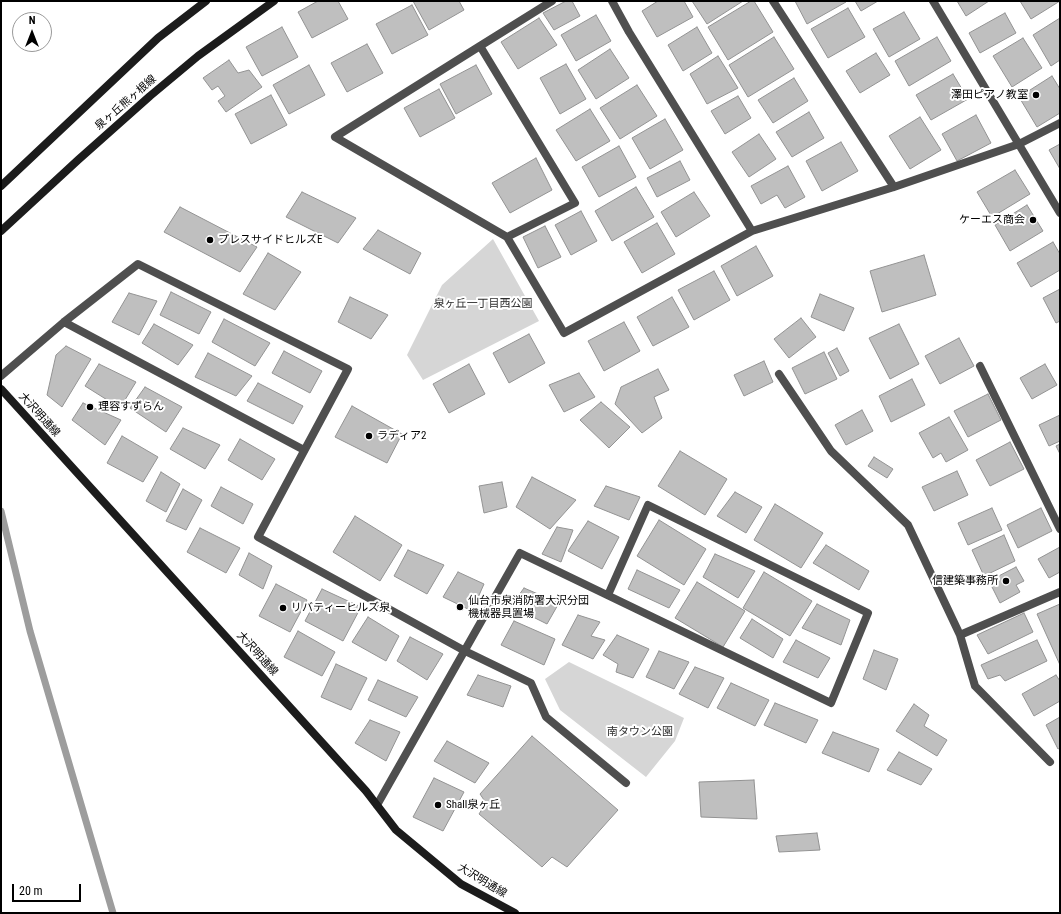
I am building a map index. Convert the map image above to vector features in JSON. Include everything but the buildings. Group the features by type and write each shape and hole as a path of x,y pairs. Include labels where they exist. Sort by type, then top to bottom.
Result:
{"street":[{"path":"1,186 158,38 206,1"},
{"name":"泉ヶ丘熊ヶ根線","path":"1,231 150,96 198,56 274,1"},
{"path":"552,1 335,137 506,236 564,333 752,231 894,187 1019,144 1060,123"},
{"path":"612,1 629,32 752,231"},
{"path":"773,1 894,187"},
{"path":"933,1 1060,213"},
{"path":"480,46 575,203 506,236"},
{"path":"1,376 64,322 138,264 348,369 258,537 465,651 531,683 546,717 626,783"},
{"path":"64,322 304,450"},
{"path":"980,366 1060,529"},
{"path":"779,374 830,451 908,525 960,635 975,686 1050,762"},
{"name":"大沢明通線","path":"1,389 361,785 396,830 461,884 514,913"},
{"path":"377,805 520,553 608,596 830,703 868,613 648,505 608,596"},
{"path":"960,635 1060,592"}],"green space":[{"name":"泉ヶ丘一丁目西公園","path":"493,239 539,321 423,380 407,355 442,285"},
{"name":"南タウン公園","path":"569,662 684,718 675,741 646,777 560,710 545,679"}],"waterway":[{"path":"1,511 30,631 113,913"}],"place":[{"name":"澤田ピアノ教室","path":"1036,95"},
{"name":"ケーエス商会","path":"1033,220"},
{"name":"プレスサイドヒルズE","path":"210,240"},
{"name":"理容すずらん","path":"90,407"},
{"name":"ラディア2","path":"369,436"},
{"name":"信建築事務所","path":"1006,581"},
{"name":"仙台市泉消防署大沢分団 機械器具置場","path":"460,607"},
{"name":"リバティーヒルズ泉","path":"283,608"},
{"name":"Shall泉ヶ丘","path":"438,805"}]}
